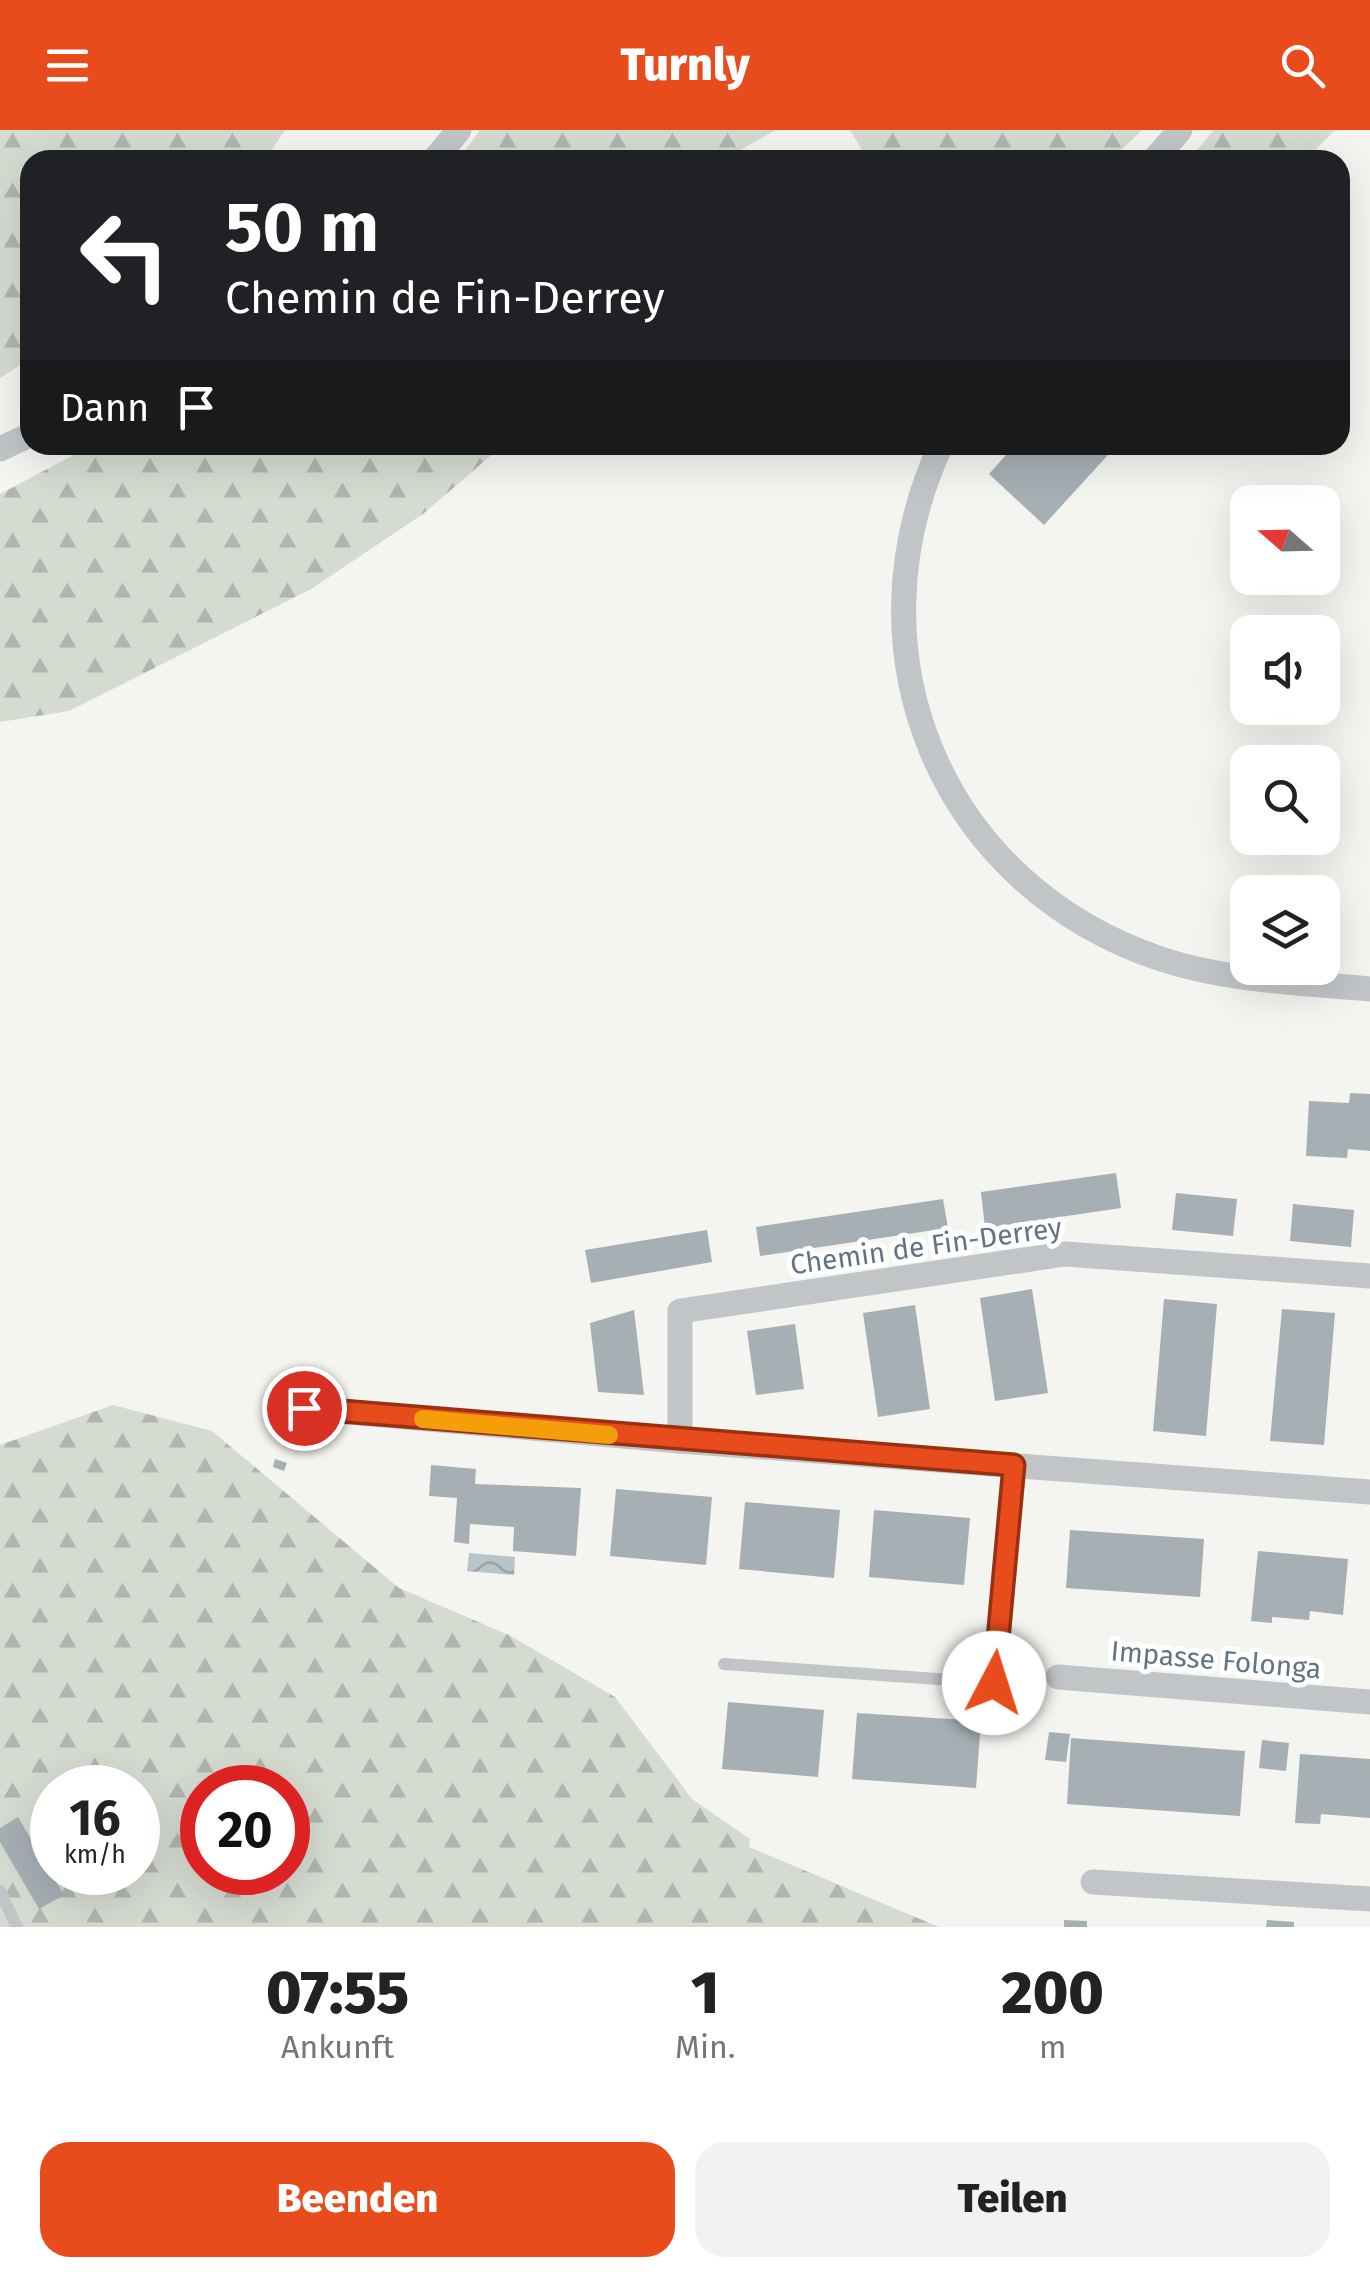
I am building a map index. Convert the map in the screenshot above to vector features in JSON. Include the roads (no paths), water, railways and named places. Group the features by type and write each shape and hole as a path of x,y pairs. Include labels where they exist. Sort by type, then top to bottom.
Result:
{"street":[{"path":"443,150 460,130"},
{"path":"1163,150 1180,130"},
{"path":"938,455 910,540 902,609 906,662 920,726 970,824 1016,876 1076,920 1161,959 1258,979 1370,989"},
{"name":"Chemin de Fin-Derrey","path":"680,1441 680,1312 1065,1254 1370,1276"},
{"path":"304,1408 680,1441 1370,1492"},
{"name":"Impasse Folonga","path":"1058,1677 1370,1702"},
{"path":"1093,1882 1370,1899"}],"lane":[{"path":"724,1664 994,1683 1014,1465"},
{"path":"0,1891 17,1927"}],"water":[{"path":"469,1553 515,1557 514,1575 467,1571"}]}
